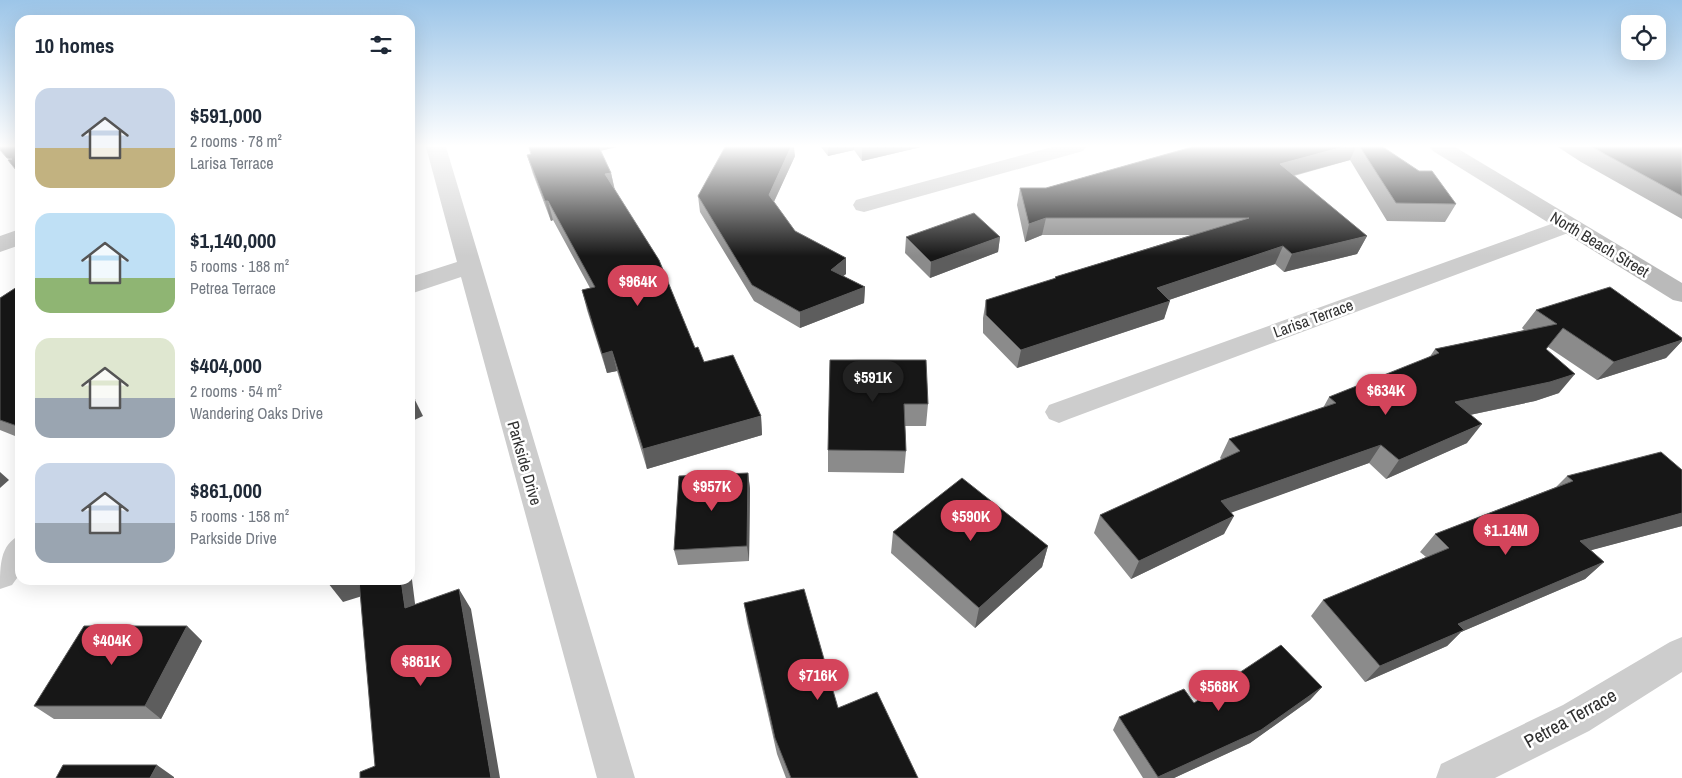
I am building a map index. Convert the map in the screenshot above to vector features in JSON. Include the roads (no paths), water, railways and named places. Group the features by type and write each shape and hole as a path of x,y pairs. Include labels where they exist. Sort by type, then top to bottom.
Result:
{"street":[{"name":"Parkside Drive","path":"446,183 616,778"},
{"path":"864,205 943,183"},
{"name":"North Beach Street","path":"1500,183 1682,294"},
{"name":"Larisa Terrace","path":"1059,412 1568,225"},
{"path":"0,245 15,238"},
{"path":"415,284 468,266"},
{"path":"0,575 15,556"},
{"name":"Petrea Terrace","path":"1455,778 1576,718 1682,653"}]}
